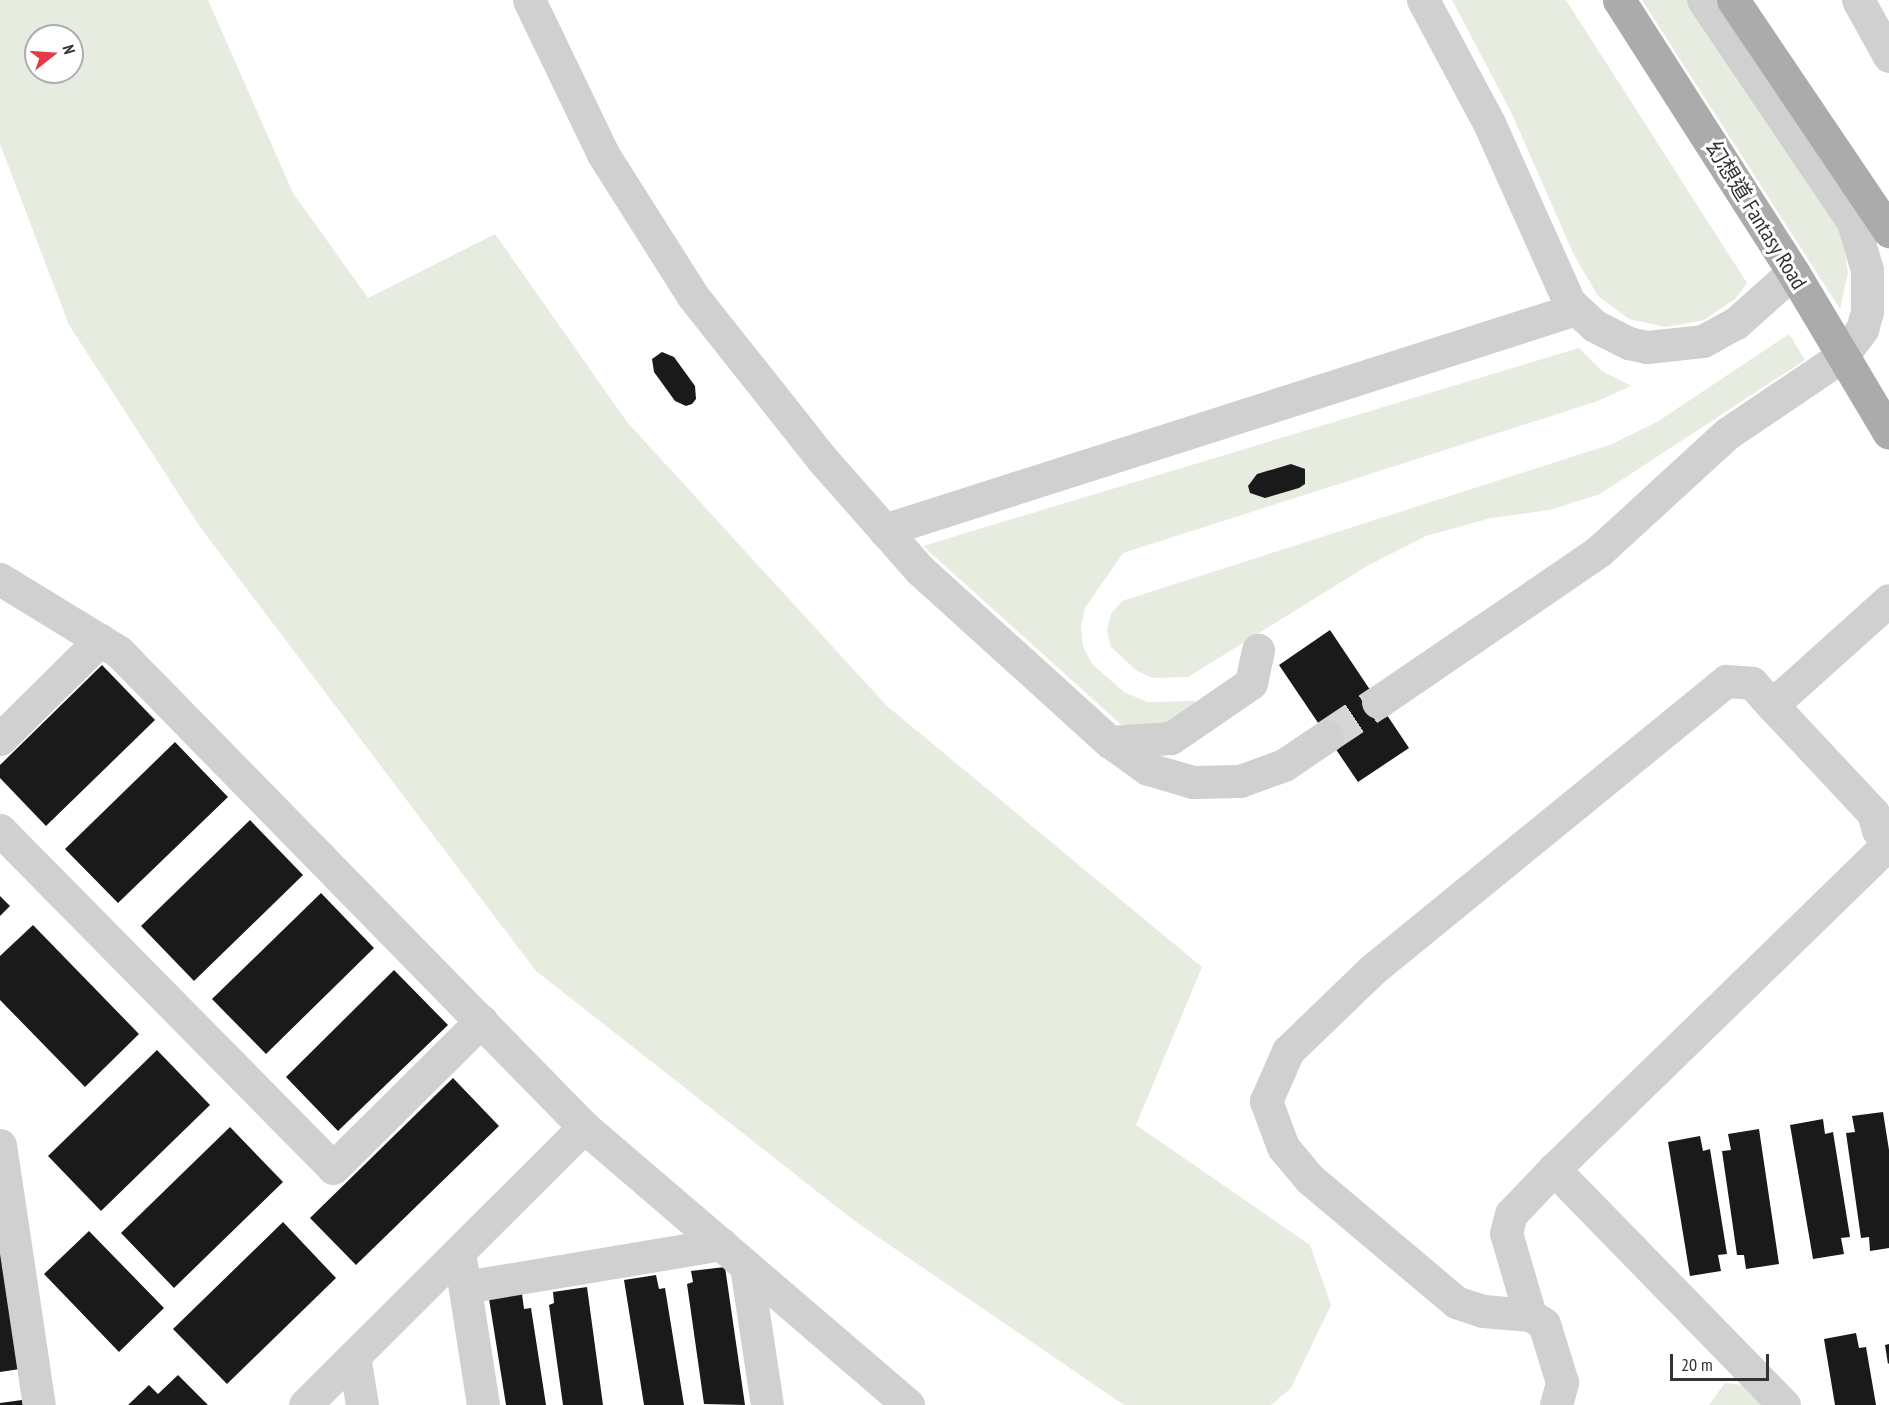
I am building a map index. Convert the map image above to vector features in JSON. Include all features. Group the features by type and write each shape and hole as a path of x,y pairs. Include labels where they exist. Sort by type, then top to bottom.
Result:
{"main road":[{"name":"幻想道 Fantasy Road","path":"1619,0 1793,272 1889,433"},
{"path":"1732,0 1889,231"}],"lane":[{"path":"529,0 583,118 668,260 737,353 920,570 1110,742 1148,769 1171,777 1217,784 1263,774 1327,736"},
{"path":"1423,0 1489,123 1552,265 1576,309 1595,326 1629,343 1684,346 1703,341 1736,323 1793,272"},
{"path":"1378,702 1599,552 1728,433 1842,356 1853,344 1867,312 1867,270 1853,222 1703,0"},
{"path":"1858,0 1889,56"},
{"path":"884,530 1576,309"},
{"path":"0,579 120,652 584,1127 902,1402"},
{"path":"1772,705 1889,600"},
{"path":"0,739 100,640"},
{"path":"1110,742 1171,738 1251,683 1258,651"},
{"path":"1530,1315 1506,1233 1510,1214 1889,842 1878,830 1873,813 1752,682 1726,681 1373,969 1288,1051 1266,1101 1283,1147 1309,1178 1456,1302 1483,1311 1530,1315 1544,1324 1552,1342 1562,1382 1556,1405"},
{"path":"0,830 333,1168 481,1021"},
{"path":"305,1405 584,1127"},
{"path":"0,1145 39,1405"},
{"path":"1554,1169 1784,1405"},
{"path":"465,1287 721,1244"},
{"path":"459,1252 483,1405"},
{"path":"746,1266 767,1405"},
{"path":"354,1356 362,1405"}],"shaded area":[{"path":"0,0 208,0 293,193 368,298 495,234 627,422 887,706 1202,967 1136,1125 1310,1245 1331,1305 1291,1388 1271,1405 1124,1405 856,1222 536,971 200,527 69,325 0,144"},
{"path":"1452,0 1566,0 1747,283 1735,299 1704,320 1666,327 1629,319 1598,296 1574,255 1511,112"},
{"path":"1642,0 1687,0 1842,235 1848,273 1840,309"},
{"path":"1789,334 1805,360 1600,494 1550,510 1491,518 1426,536 1367,566 1188,677 1153,678 1137,671 1111,647 1107,631 1111,614 1122,601 1612,444 1657,422"},
{"path":"1579,348 1602,371 1631,386 1598,401 1123,553 1085,608 1081,627 1083,646 1092,664 1124,692 1147,702 1195,701 1196,705 1166,726 1125,728 923,546"},
{"path":"1725,1383 1743,1385 1763,1405 1709,1405"}],"building":[{"path":"662,352 674,357 695,386 696,399 692,404 686,406 675,401 654,372 652,359"},
{"path":"1291,464 1305,469 1305,484 1265,498 1250,493 1248,486 1257,474"},
{"path":"1330,630 1409,748 1358,782 1279,665"},
{"path":"102,665 155,720 46,826 0,778 0,765"},
{"path":"175,742 228,797 118,903 65,849"},
{"path":"250,820 303,875 194,981 141,926"},
{"path":"321,893 374,948 266,1054 212,999"},
{"path":"0,896 10,906 0,916"},
{"path":"33,925 139,1034 85,1087 0,1000 0,956"},
{"path":"394,970 448,1025 338,1131 286,1077"},
{"path":"157,1050 210,1105 101,1211 48,1156"},
{"path":"453,1078 499,1126 356,1265 310,1218"},
{"path":"1883,1112 1889,1150 1889,1248 1870,1251 1869,1237 1861,1238 1846,1133 1855,1132 1852,1116"},
{"path":"1823,1119 1825,1134 1833,1132 1850,1237 1841,1238 1844,1254 1813,1259 1790,1125"},
{"path":"230,1127 283,1182 174,1288 121,1233"},
{"path":"1759,1129 1779,1264 1746,1269 1744,1255 1737,1255 1722,1151 1731,1150 1728,1134"},
{"path":"1700,1136 1703,1151 1710,1149 1727,1254 1718,1255 1721,1271 1690,1276 1668,1142"},
{"path":"283,1222 336,1278 227,1384 173,1329"},
{"path":"89,1231 164,1308 119,1352 44,1274"},
{"path":"0,1243 20,1369 0,1372"},
{"path":"725,1267 745,1405 704,1404 687,1284 693,1282 691,1271"},
{"path":"656,1275 659,1289 665,1288 684,1405 644,1405 624,1280"},
{"path":"587,1287 603,1405 563,1405 549,1305 554,1303 553,1292"},
{"path":"522,1294 524,1309 531,1308 546,1405 506,1405 489,1299"},
{"path":"1856,1333 1859,1348 1866,1347 1876,1405 1835,1405 1824,1339"},
{"path":"1889,1344 1889,1363 1888,1364 1885,1345"},
{"path":"178,1375 208,1405 128,1405 149,1385 158,1394"},
{"path":"22,1400 23,1405 0,1405 0,1403"}],"tunnel":[{"path":"1327,736 1378,702"}]}
